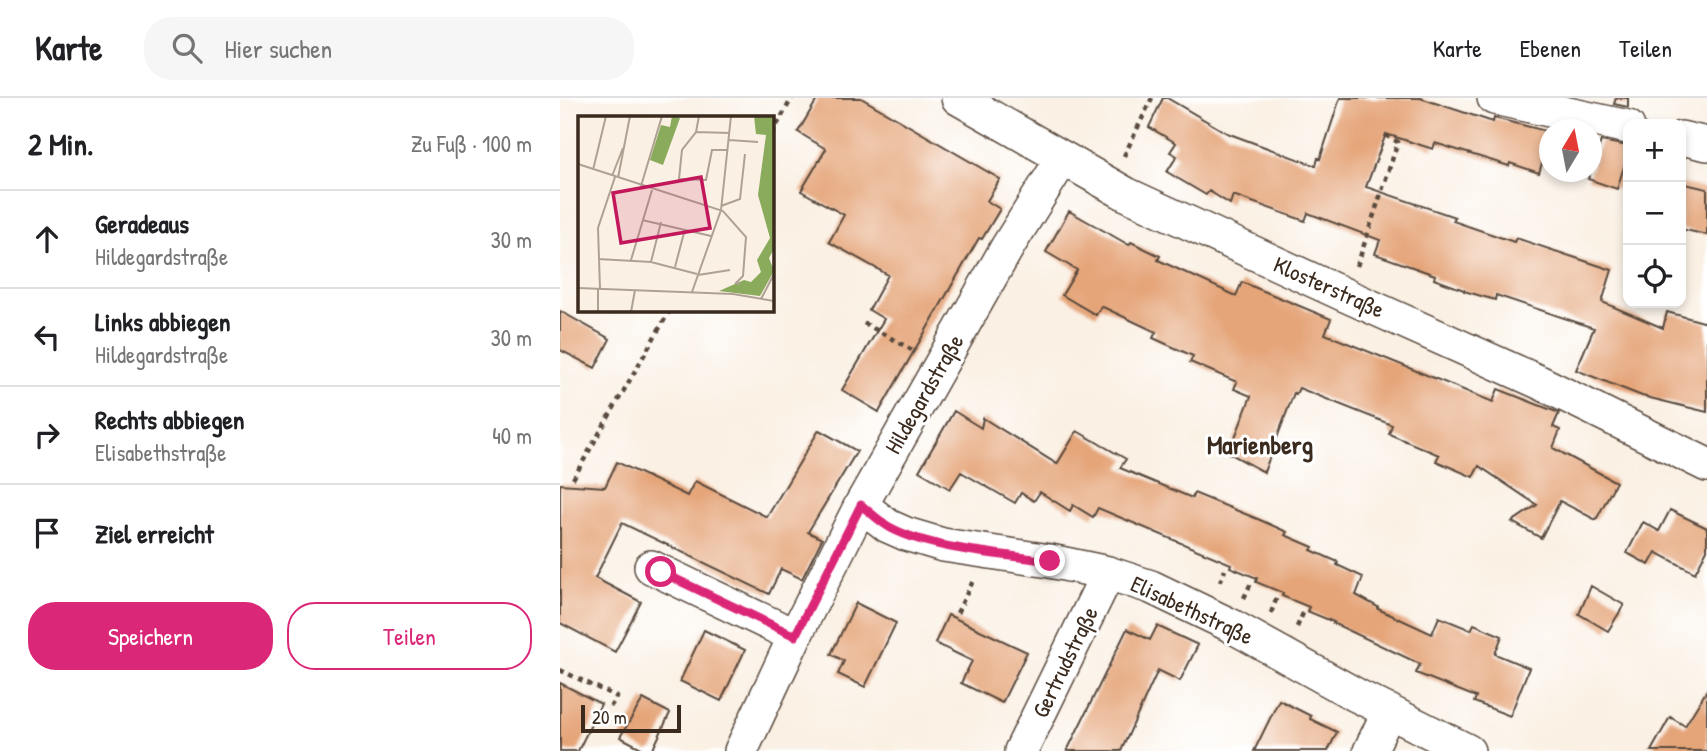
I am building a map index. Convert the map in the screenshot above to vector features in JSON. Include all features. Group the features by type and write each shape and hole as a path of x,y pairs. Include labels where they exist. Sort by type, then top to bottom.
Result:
{"street":[{"name":"Klosterstraße","path":"958,98 1126,194 1539,382 1707,465"},
{"path":"1494,98 1623,126"},
{"path":"1686,139 1707,144"},
{"name":"Hildegardstraße","path":"741,751 861,505 1008,246 1063,158"},
{"name":"Elisabethstraße","path":"861,505 888,526 943,545 1050,561 1108,573 1151,587 1230,625 1356,695 1468,751"},
{"path":"651,567 795,636"},
{"name":"Gertrudstraße","path":"1021,751 1108,573"},
{"path":"1370,751 1390,711"}],"path":[{"path":"774,130 792,98"},
{"path":"1110,185 1152,98"},
{"path":"1345,295 1398,142 1381,133"},
{"path":"573,479 669,312"},
{"path":"864,323 940,366"},
{"path":"560,670 617,697 610,707"}],"building":[{"path":"818,98 861,98 1000,179 987,201 1000,209 982,239 979,238 879,412 842,390 884,319 869,310 888,275 829,242 844,215 801,191 826,149 798,132"},
{"path":"1163,98 1167,98 1227,133 1316,166 1340,98 1420,98 1493,122 1494,118 1539,129 1539,173 1435,143 1433,149 1386,134 1366,187 1455,217 1453,221 1514,242 1516,238 1612,270 1602,302 1663,328 1667,312 1707,323 1707,412 1642,396 1576,370 1594,328 1496,295 1495,300 1434,279 1435,275 1375,254 1380,240 1308,213 1305,221 1233,195 1230,204 1209,191 1206,195 1167,172 1177,156 1170,152 1176,143 1149,127"},
{"path":"1616,98 1628,98 1628,107 1614,104"},
{"path":"1602,141 1623,145 1623,170 1617,189 1597,182 1602,182"},
{"path":"1686,184 1707,189 1707,235 1686,230"},
{"path":"1069,211 1129,245 1131,242 1160,256 1158,260 1236,296 1242,282 1331,319 1325,334 1493,402 1498,389 1559,413 1553,427 1560,430 1553,448 1616,482 1596,520 1560,501 1541,538 1512,522 1537,505 1479,466 1473,477 1436,461 1439,455 1389,434 1392,425 1299,388 1296,394 1294,393 1264,472 1229,453 1251,396 1234,389 1237,382 1190,362 1193,356 1153,338 1156,332 1101,306 1096,315 1062,295 1077,270 1046,252"},
{"path":"560,311 610,339 595,368 560,350"},
{"path":"954,411 981,428 983,418 1057,464 1077,431 1126,459 1120,468 1192,498 1194,493 1260,520 1313,547 1311,550 1363,577 1356,595 1378,609 1432,634 1439,617 1471,630 1474,624 1502,636 1495,654 1529,668 1510,716 1474,702 1476,697 1416,673 1420,664 1307,611 1309,607 1256,582 1257,578 1230,567 1231,564 1098,508 1093,517 1073,505 1070,511 1040,492 1034,501 1021,493 1015,503 961,472 950,489 919,471"},
{"path":"819,430 857,451 808,532 822,539 802,579 781,569 769,594 622,523 595,578 641,602 615,652 560,623 560,484 605,487 617,462 687,496 695,481 767,517"},
{"path":"1670,510 1707,528 1707,550 1695,573 1656,552 1649,565 1627,553 1643,522 1659,531"},
{"path":"1591,586 1624,605 1608,631 1579,614"},
{"path":"856,603 896,623 865,687 838,674 844,661 831,654"},
{"path":"948,615 1027,652 1002,703 961,683 972,661 935,643"},
{"path":"1157,626 1198,645 1180,681 1158,670 1121,751 1067,751 1127,629 1150,640"},
{"path":"704,630 745,650 721,701 680,681"},
{"path":"560,683 601,704 578,751 560,751"},
{"path":"1707,690 1707,751 1651,751 1670,717 1685,726"},
{"path":"643,699 670,713 652,751 620,737"},
{"path":"1279,700 1337,732 1328,751 1254,751"}],"district":[{"name":"Marienberg","path":"1260,445"}],"route":[{"path":"661,572 795,636 861,505 888,526 943,545 1050,561"}]}
